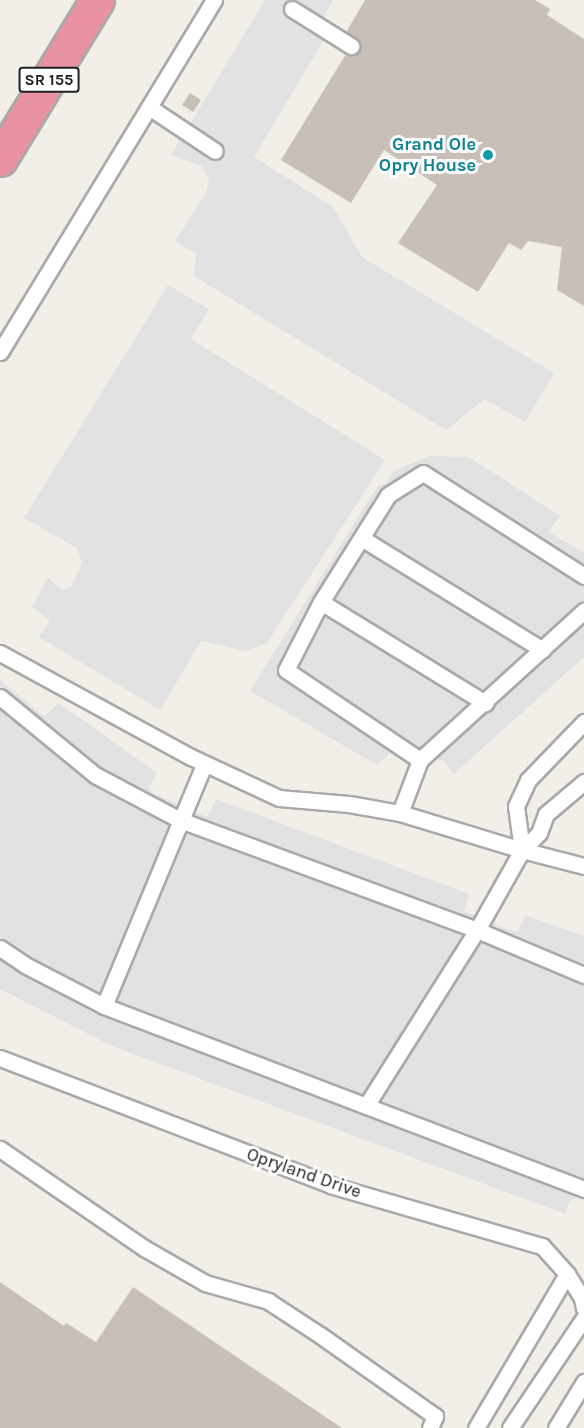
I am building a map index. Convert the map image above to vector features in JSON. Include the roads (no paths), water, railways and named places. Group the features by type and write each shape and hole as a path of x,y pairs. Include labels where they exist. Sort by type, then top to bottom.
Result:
{"highway":[{"name":"SR 155","path":"0,159 97,0"}],"lane":[{"path":"0,352 214,0"},
{"path":"292,9 351,46"},
{"path":"149,107 215,151"},
{"path":"420,760 286,670 321,602 363,539 388,495 423,473 584,576"},
{"path":"363,539 543,650"},
{"path":"321,602 485,703"},
{"path":"400,813 420,760 584,611"},
{"path":"0,653 204,764 279,798 400,813 584,866"},
{"path":"0,698 94,775 180,820 477,930 584,975"},
{"path":"522,850 516,806 528,780 584,722"},
{"path":"104,1006 204,764"},
{"path":"366,1106 477,930 522,850 539,833 546,814 584,782"},
{"path":"0,948 25,965 104,1006 584,1189"},
{"name":"Opryland Drive","path":"0,1058 330,1185 542,1246 567,1274 582,1298 584,1308"},
{"path":"0,1149 144,1248 205,1283 268,1301 435,1416 430,1428"},
{"path":"476,1428 567,1274"},
{"path":"510,1428 584,1318"},
{"path":"556,1428 584,1382"}],"place":[{"name":"Grand Ole Opry House","path":"488,155"}]}
